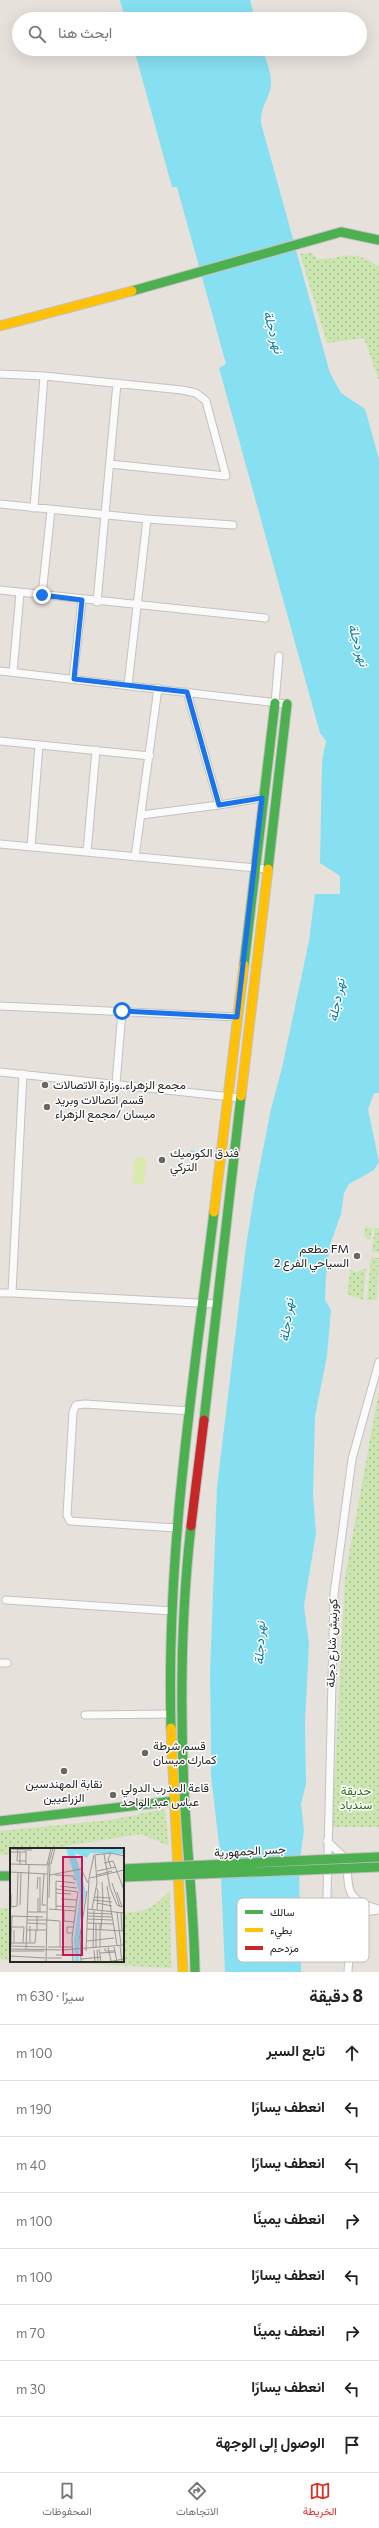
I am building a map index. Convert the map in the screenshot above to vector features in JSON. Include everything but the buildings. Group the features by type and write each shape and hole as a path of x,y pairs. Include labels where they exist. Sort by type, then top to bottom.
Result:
{"street":[{"path":"0,326 182,278 341,232 358,234 379,240"},
{"path":"0,331 332,240 357,239 379,247"},
{"path":"0,374 44,376 117,383 182,390 202,395 206,401 226,476 110,464"},
{"path":"34,508 44,376"},
{"path":"97,602 117,383"},
{"path":"0,504 147,519 232,525"},
{"path":"42,595 51,510"},
{"path":"128,685 147,519"},
{"path":"0,590 97,602 265,618"},
{"path":"13,672 20,593"},
{"path":"74,679 82,600"},
{"path":"183,1972 183,1922 171,1714 172,1611 176,1528 226,1097 275,703 279,656"},
{"path":"0,671 287,704 190,1529 183,1622 184,1790 195,1919 195,1972"},
{"path":"135,857 150,756 158,688"},
{"path":"187,692 219,805"},
{"path":"0,742 150,756"},
{"path":"31,847 39,745"},
{"path":"87,852 96,750"},
{"path":"141,815 262,798"},
{"path":"0,844 267,869"},
{"path":"0,1006 237,1017"},
{"path":"116,1084 122,1011"},
{"path":"0,1072 240,1098"},
{"path":"12,1293 23,1074"},
{"path":"211,1231 225,1232"},
{"path":"0,1293 216,1304"},
{"name":"كورنيش شارع دجلة","path":"327,1898 334,1594 352,1459 379,1362"},
{"path":"176,1528 70,1521 67,1515 73,1412 76,1406 85,1404 190,1411"},
{"path":"6,1600 172,1611"},
{"path":"85,1715 171,1714"},
{"path":"0,1821 175,1802"},
{"path":"328,1840 346,1859 347,1886 353,1898"},
{"name":"جسر الجمهورية","path":"124,1869 379,1857"},
{"name":"جسر الجمهورية","path":"124,1877 379,1868"},
{"path":"369,1907 379,1910"},
{"path":"369,1911 379,1910"},
{"path":"348,1972 349,1962"}],"green space":[{"path":"311,253 318,259 348,256 361,257 379,267 379,381 364,338 327,343 300,254"},
{"path":"135,1157 146,1158 144,1184 133,1183"},
{"path":"365,1227 372,1228 370,1241 364,1235"},
{"path":"375,1228 379,1228 379,1253 372,1252"},
{"path":"371,1257 379,1258 377,1300 367,1300"},
{"path":"366,1268 363,1300 347,1294 350,1270 356,1272"},
{"name":"حديقة سندباد","path":"379,1390 379,1827 332,1827 345,1577"},
{"path":"165,1809 169,1846 141,1834 52,1848 10,1848 10,1854 0,1855 0,1831 110,1820"},
{"path":"170,1891 171,1968 52,1962 124,1962 124,1912 138,1912 149,1908"},
{"path":"0,1908 10,1908 10,1960 0,1959"}],"water":[{"path":"120,0 250,0 253,12 123,12"},
{"name":"نهر دجلة","path":"136,56 264,56 269,69 271,85 263,110 261,123 330,373 341,393 365,409 379,459 379,1093 374,1093 368,1109 379,1162 374,1170 349,1184 344,1193 341,1214 330,1245 326,1276 325,1300 331,1310 327,1356 315,1416 313,1495 316,1533 304,1606 309,1644 305,1722 306,1784 301,1804 304,1831 299,1867 300,1898 237,1898 237,1962 301,1962 301,1972 225,1972 220,1852 211,1776 210,1674 217,1487 246,1246 255,1190 271,1109 282,1068 309,941 315,894 340,894 340,876 320,863 322,761 326,741 320,733 219,368 226,364 177,187 172,187"},
{"path":"192,1150 197,1155 192,1160 187,1155"}],"traffic: fast":[{"path":"132,291 341,232 379,240"},
{"path":"244,965 275,703"},
{"path":"268,869 287,704"},
{"path":"204,1420 241,1096"},
{"path":"171,1728 171,1663 177,1534 190,1405 214,1212"},
{"path":"191,1526 183,1625 182,1724 184,1790 195,1972"},
{"path":"0,1821 175,1801"},
{"path":"124,1869 379,1857"},
{"path":"124,1877 379,1867"},
{"path":"0,1876 10,1876"}],"traffic: slow":[{"path":"0,326 132,291"},
{"path":"241,1096 268,869"},
{"path":"214,1212 244,965"},
{"path":"171,1728 183,1972"}],"traffic: jam":[{"path":"191,1526 204,1420"}],"place":[{"name":"مجمع الزهراء..وزارة الاتصالات","path":"45,1085"},
{"name":"قسم اتصالات وبريد ميسان /مجمع الزهراء","path":"47,1107"},
{"name":"فندق الكورميك التركي","path":"162,1160"},
{"name":"مطعم FM السياحي الفرع 2","path":"357,1256"},
{"name":"قسم شرطة كمارك ميسان","path":"145,1753"},
{"name":"نقابة المهندسين الزراعيين","path":"64,1771"},
{"name":"قاعة المدرب الدولي عباس عبد الواحد","path":"113,1795"}],"route":[{"path":"42,595 82,600 74,679 187,692 219,805 262,798 237,1017 122,1011"}]}
